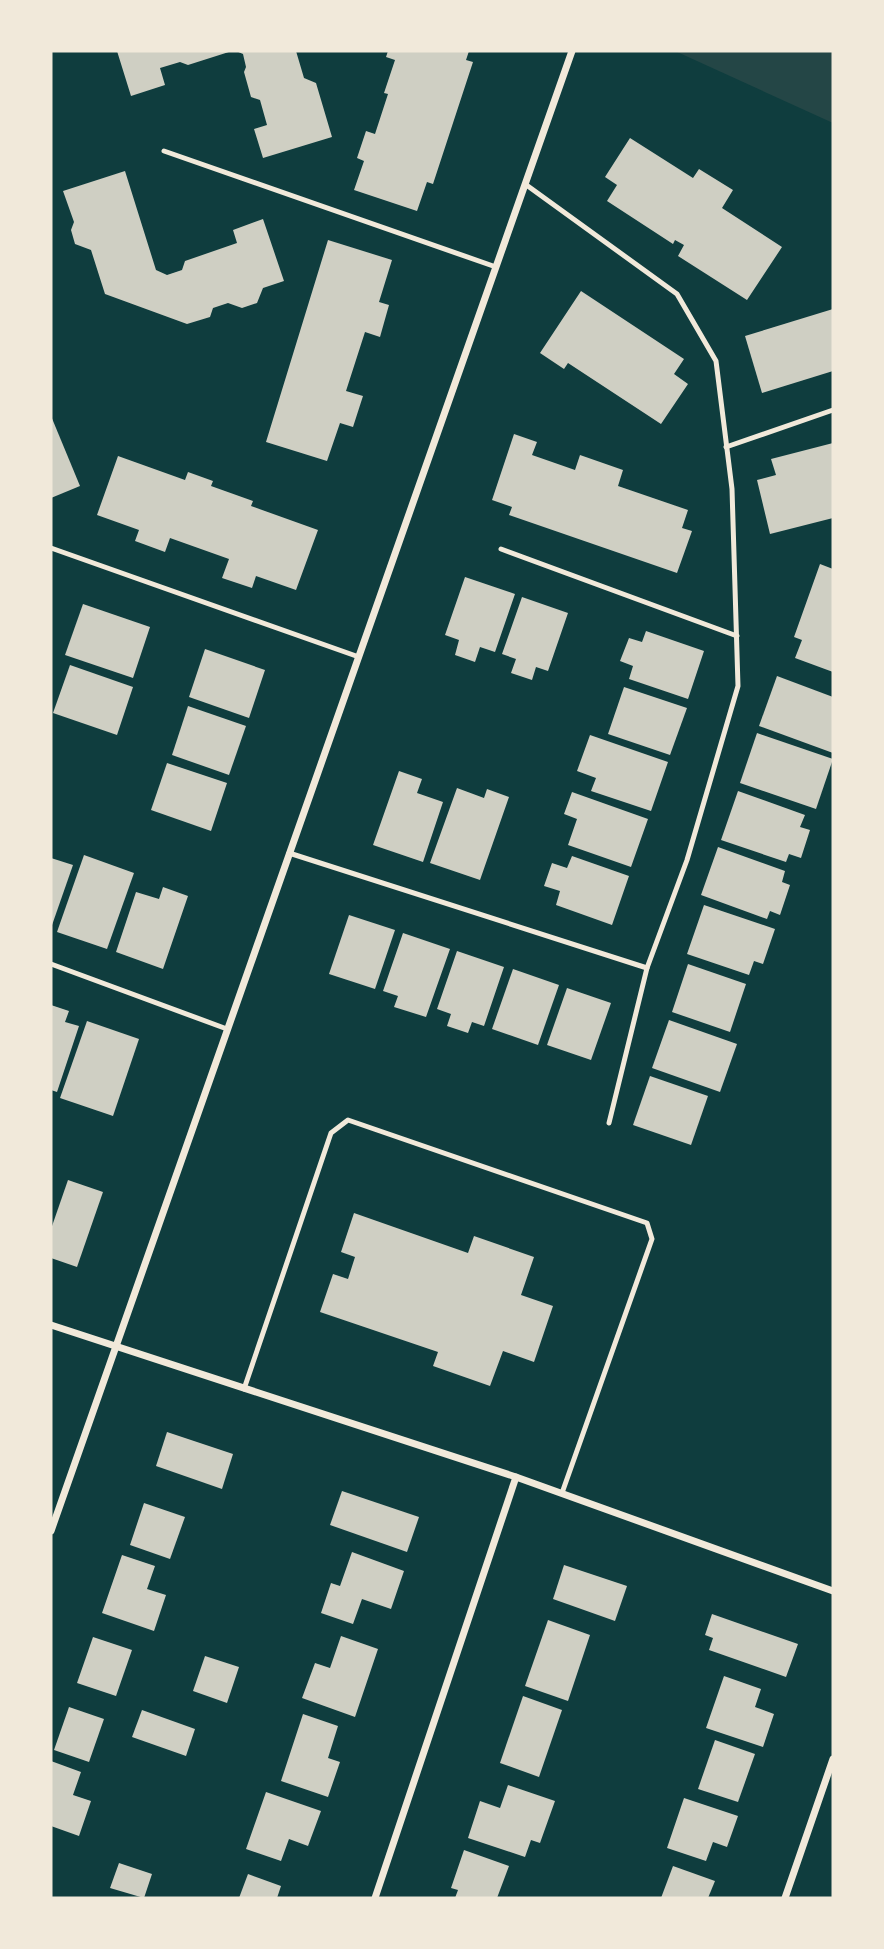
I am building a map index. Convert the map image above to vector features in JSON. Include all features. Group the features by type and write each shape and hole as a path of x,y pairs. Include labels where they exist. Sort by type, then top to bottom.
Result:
{"street":[{"path":"51,1531 572,51"},
{"path":"51,1325 516,1477 833,1591"},
{"path":"375,1898 516,1477"},
{"path":"785,1898 833,1759"}],"lane":[{"path":"164,151 496,267"},
{"path":"525,184 677,294 716,361 732,489 738,686 687,860 647,968 609,1123"},
{"path":"726,447 833,410"},
{"path":"51,548 359,657"},
{"path":"501,549 737,636"},
{"path":"289,853 647,968"},
{"path":"51,964 227,1029"},
{"path":"244,1389 331,1133 348,1120 647,1223 652,1239 562,1493"}],"shaded area":[{"path":"675,51 833,51 833,123"}],"building":[{"path":"117,51 232,51 188,65 180,62 160,68 165,85 131,96"},
{"path":"236,51 296,51 304,78 316,83 332,137 263,158 254,129 267,125 260,100 251,97 244,72 246,67 243,54"},
{"path":"388,51 469,51 466,60 473,62 433,184 427,182 417,211 354,190 364,161 357,158 366,131 375,134 388,94 384,93 395,60 386,57"},
{"path":"630,138 693,178 699,169 733,190 722,208 782,247 747,300 678,256 684,245 675,240 673,244 607,201 617,185 605,177"},
{"path":"125,171 156,270 167,275 182,270 185,261 237,243 233,230 263,219 284,281 263,288 257,303 242,308 228,303 213,308 210,317 187,324 105,294 91,250 75,244 71,230 74,222 63,191"},
{"path":"328,240 392,260 379,302 389,305 380,337 365,332 346,391 363,396 353,427 340,423 327,461 266,442"},
{"path":"581,291 684,359 674,374 688,384 661,424 568,363 564,369 540,353"},
{"path":"833,309 833,371 762,393 745,336"},
{"path":"51,416 80,486 51,498"},
{"path":"514,434 537,442 532,455 575,470 580,455 623,470 618,486 688,510 682,528 692,531 677,573 509,515 512,507 492,500"},
{"path":"833,443 833,518 770,534 757,480 776,475 771,459"},
{"path":"118,456 185,480 188,472 213,481 211,486 253,501 251,506 318,530 296,590 256,576 252,588 222,578 229,559 170,538 165,552 135,541 139,530 97,515"},
{"path":"820,564 833,569 833,672 795,658 802,640 794,637"},
{"path":"465,577 515,594 495,652 480,647 475,662 455,655 459,640 445,635"},
{"path":"522,597 568,613 548,671 536,667 532,680 511,673 516,659 502,654"},
{"path":"83,604 150,627 133,678 65,655"},
{"path":"646,631 704,651 688,699 629,679 633,666 620,661 629,638 642,642"},
{"path":"205,649 265,670 249,718 189,697"},
{"path":"70,665 133,687 117,735 53,713"},
{"path":"777,676 833,697 833,753 759,726"},
{"path":"624,687 687,708 670,755 608,734"},
{"path":"188,706 246,726 229,775 172,755"},
{"path":"757,733 833,759 816,809 740,783"},
{"path":"590,735 668,762 651,811 591,791 596,778 577,771"},
{"path":"167,763 227,783 211,831 151,810"},
{"path":"399,771 422,779 417,793 443,802 423,862 373,845"},
{"path":"457,788 484,798 487,789 509,797 480,880 430,863"},
{"path":"738,791 805,815 800,827 810,830 801,858 789,854 786,862 721,840"},
{"path":"572,792 648,819 631,867 568,845 577,819 564,814"},
{"path":"718,847 785,871 782,882 790,885 780,915 770,911 767,919 701,895"},
{"path":"84,855 134,873 107,949 57,932"},
{"path":"572,856 629,876 612,925 556,905 560,891 544,886 552,863 567,868"},
{"path":"51,858 73,865 51,928"},
{"path":"163,887 188,896 163,969 116,952 136,892 159,899"},
{"path":"704,905 775,929 763,964 754,961 749,975 687,954"},
{"path":"349,915 395,930 375,989 329,974"},
{"path":"403,933 450,949 426,1017 394,1007 398,996 383,991"},
{"path":"457,951 504,967 484,1026 472,1022 468,1033 447,1026 451,1014 437,1009"},
{"path":"688,964 746,984 730,1032 672,1012"},
{"path":"513,969 559,985 538,1045 492,1029"},
{"path":"567,988 611,1003 591,1060 547,1045"},
{"path":"51,1005 69,1011 65,1022 79,1026 57,1092 51,1090"},
{"path":"669,1020 737,1044 720,1092 652,1068"},
{"path":"87,1021 139,1039 113,1116 60,1098"},
{"path":"650,1076 708,1096 691,1145 633,1125"},
{"path":"68,1180 103,1192 77,1267 51,1258 51,1229"},
{"path":"354,1213 468,1253 474,1236 534,1257 521,1295 553,1306 534,1362 503,1351 490,1386 433,1366 438,1352 320,1312 333,1274 348,1279 355,1257 341,1252"},
{"path":"167,1432 233,1454 222,1489 156,1466"},
{"path":"342,1491 419,1517 407,1552 330,1525"},
{"path":"144,1503 185,1517 170,1559 130,1545"},
{"path":"352,1552 404,1571 391,1609 362,1599 353,1624 321,1613 331,1583 340,1586"},
{"path":"122,1555 155,1566 147,1589 166,1595 154,1631 102,1613"},
{"path":"564,1565 627,1586 615,1621 553,1599"},
{"path":"712,1614 798,1644 786,1677 709,1650 713,1638 705,1635"},
{"path":"548,1620 590,1635 568,1701 525,1686"},
{"path":"341,1636 378,1649 355,1717 302,1698 315,1663 330,1668"},
{"path":"93,1637 132,1650 116,1696 77,1683"},
{"path":"205,1656 239,1667 227,1703 193,1691"},
{"path":"724,1676 761,1689 755,1707 774,1714 763,1747 706,1728"},
{"path":"523,1696 562,1710 539,1777 500,1763"},
{"path":"69,1707 104,1719 89,1762 54,1750"},
{"path":"142,1710 195,1729 186,1756 132,1737"},
{"path":"303,1714 338,1726 328,1758 340,1762 328,1797 281,1781"},
{"path":"715,1740 755,1754 738,1802 698,1789"},
{"path":"51,1761 81,1772 73,1795 91,1801 79,1836 51,1826"},
{"path":"508,1785 555,1801 540,1843 531,1840 525,1857 468,1838 480,1801 500,1808"},
{"path":"266,1792 321,1811 308,1846 289,1839 281,1861 246,1849"},
{"path":"684,1798 738,1816 727,1847 713,1842 706,1861 667,1848"},
{"path":"464,1850 509,1866 497,1898 455,1898 458,1890 451,1888"},
{"path":"119,1863 152,1874 144,1898 110,1888"},
{"path":"673,1866 715,1881 708,1898 661,1898"},
{"path":"248,1874 281,1886 277,1898 239,1898"}]}
